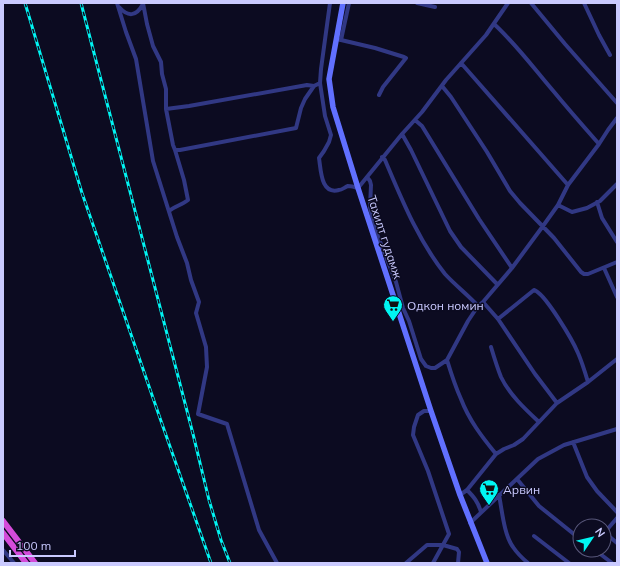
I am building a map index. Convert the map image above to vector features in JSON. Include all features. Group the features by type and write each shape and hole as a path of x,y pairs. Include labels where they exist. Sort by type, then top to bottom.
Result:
{"highway":[{"path":"3,522 35,563"},
{"path":"3,533 26,563"}],"main road":[{"name":"Тахилт гудамж","path":"342,3 339,40 329,79 334,107 358,188 416,354 431,412 470,523 487,563"}],"street":[{"path":"118,5 123,11 131,14 140,10 143,3"},
{"path":"143,3 153,46 161,62 162,74 166,89 166,109 173,145 184,180 188,200 184,204 169,211"},
{"path":"330,3 320,83 330,135 327,146 319,158 323,181 326,187 332,191 340,190 349,186 358,188 382,157 422,112 461,63 486,35 508,3"},
{"path":"349,3 339,40 375,48 406,58 383,87 379,95"},
{"path":"417,3 434,7"},
{"path":"532,3 564,44 617,103"},
{"path":"584,3 610,55"},
{"path":"118,5 136,59 153,161 199,302 196,313 206,347 207,367 198,414 227,424 259,530 276,563"},
{"path":"494,24 503,32 599,144"},
{"path":"461,63 568,185"},
{"path":"175,150 210,145 296,128 300,108 304,99 314,86 320,83"},
{"path":"166,109 307,85 314,86"},
{"path":"442,86 451,97 487,152 510,191 554,238 581,272 588,274 617,262"},
{"path":"416,354 426,366 431,368 435,368 447,360 468,321 478,306 512,268 558,206 568,185 617,118"},
{"path":"415,120 422,126 479,219 512,268"},
{"path":"402,134 450,231 461,247 497,284"},
{"path":"382,157 385,160 426,248 446,275 478,306"},
{"path":"367,177 371,186 370,208 375,229 391,269 400,309"},
{"path":"558,206 572,212 587,208 600,200 617,184"},
{"path":"597,202 602,218 617,242"},
{"path":"604,268 617,297"},
{"path":"498,319 534,290 538,291 550,304 578,352 588,382"},
{"path":"483,302 498,319 535,374 557,403"},
{"path":"491,347 501,377 506,385 516,399 539,422"},
{"path":"460,495 466,490 496,454 504,449 514,446 523,439 557,403 588,382 617,359"},
{"path":"447,360 461,399 469,416 481,436 496,454"},
{"path":"431,412 424,411 418,415 413,435 428,471 449,534 433,563"},
{"path":"470,523 538,459 564,445 617,429"},
{"path":"573,442 587,477 597,491 617,512"},
{"path":"517,479 539,506 572,533"},
{"path":"466,490 479,504 481,512"},
{"path":"499,496 507,533 512,546 528,563"},
{"path":"534,536 569,563"},
{"path":"406,563 427,545 442,545 457,549 459,552 458,563"},
{"path":"3,550 14,563"}],"railway":[{"path":"25,3 82,193 211,563"},
{"path":"81,3 209,500 221,540 230,563"}],"place":[{"name":"Одкон номин","path":"393,322"},
{"name":"Арвин","path":"489,506"}]}
